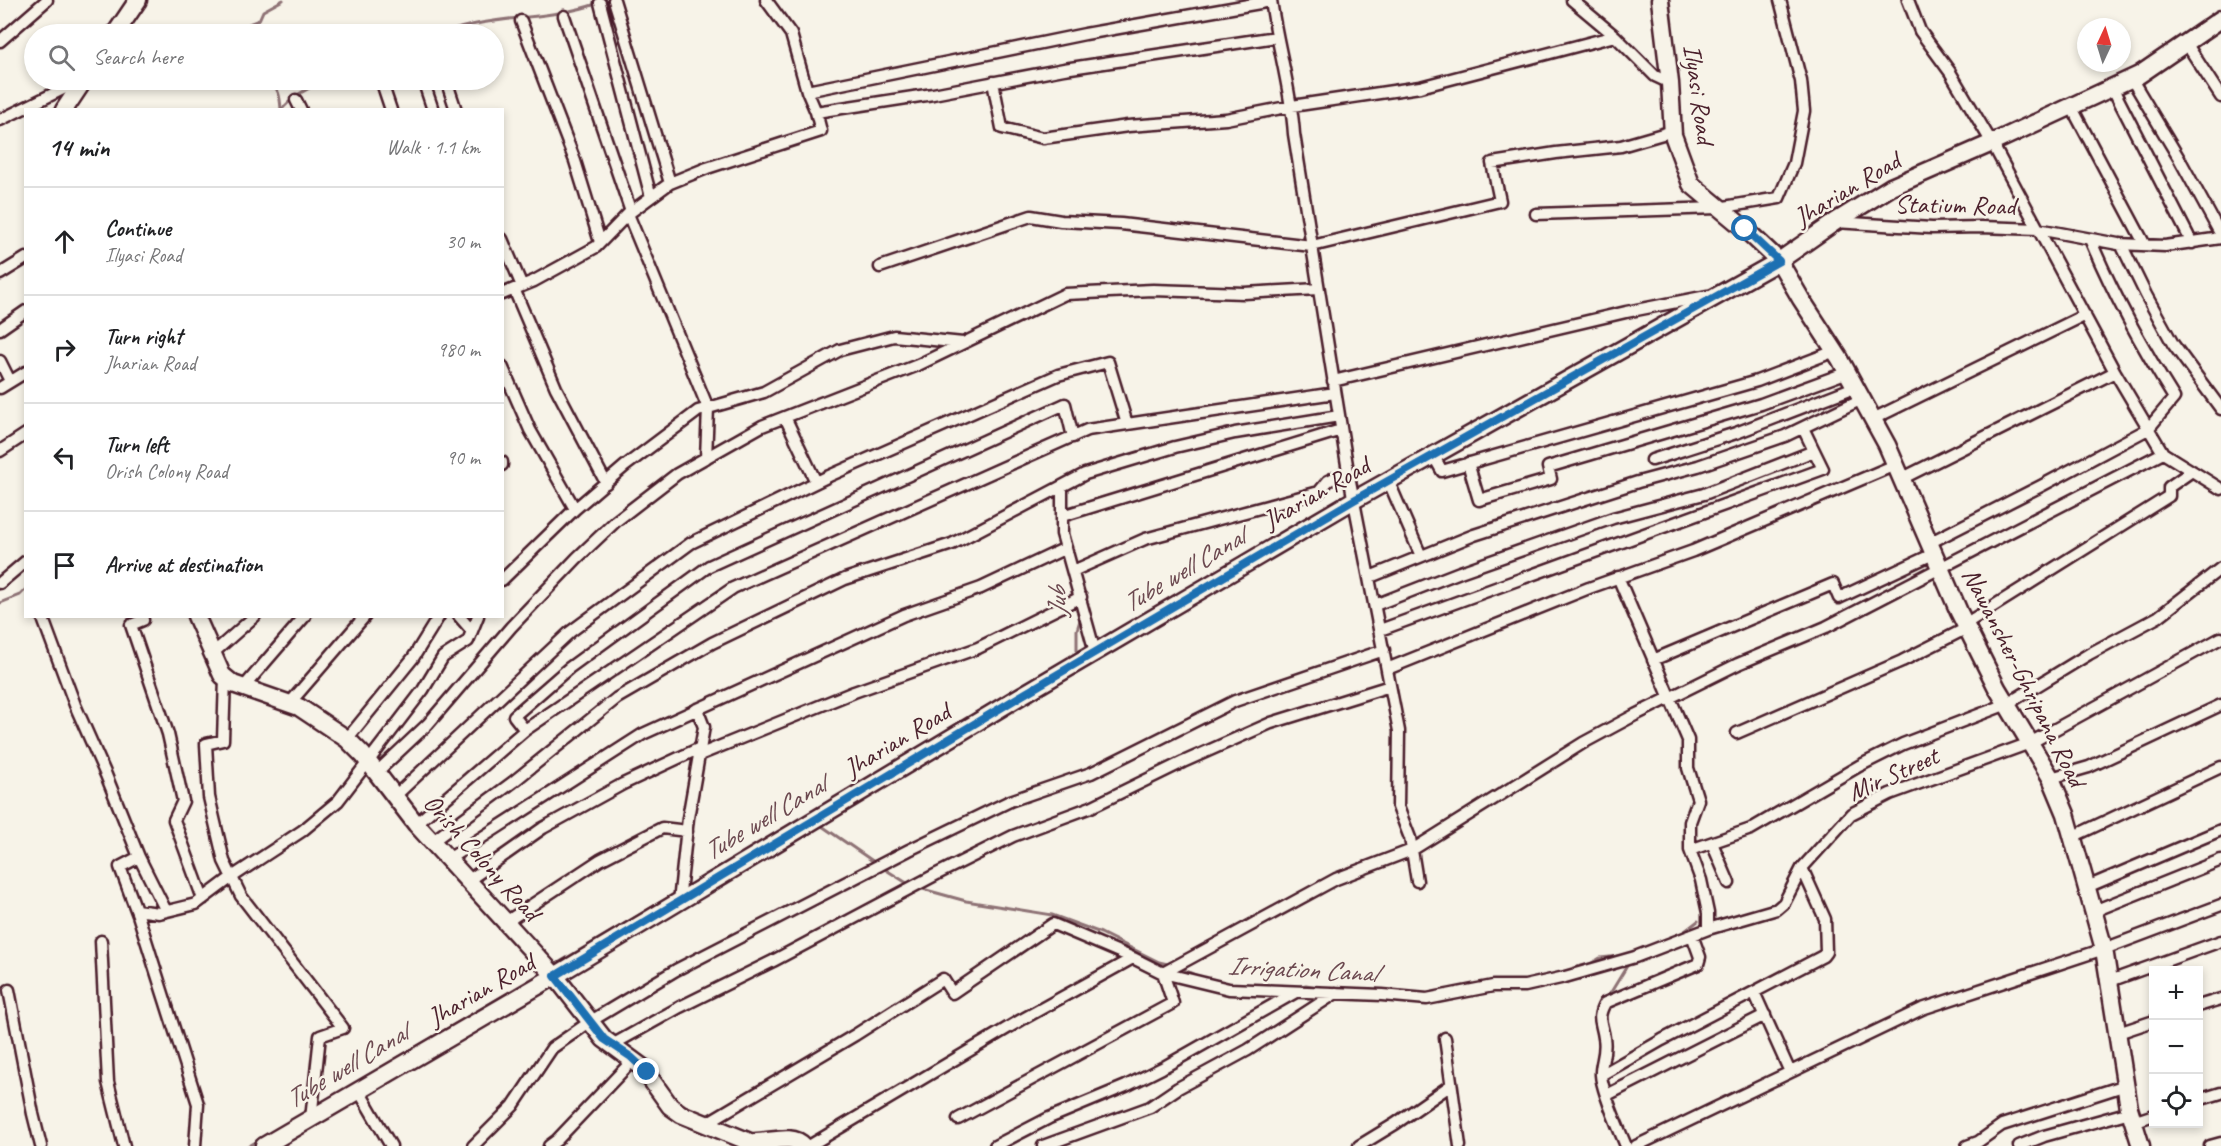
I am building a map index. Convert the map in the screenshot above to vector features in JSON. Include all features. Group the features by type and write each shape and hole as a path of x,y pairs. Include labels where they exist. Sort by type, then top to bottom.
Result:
{"main road":[{"path":"122,24 138,0"},
{"name":"Ilyasi Road","path":"1660,0 1673,131 1691,184 1779,261"},
{"name":"Jharian Road","path":"264,1146 555,976 1095,652 1388,480 1779,261 1834,222 1891,187 2131,78 2221,19"},
{"path":"65,108 77,90"},
{"name":"Nawansher-Ghripana Road","path":"1779,261 1835,351 1873,419 1966,626 2007,704 2051,778 2072,837 2104,949 2132,1117 2141,1146"},
{"path":"197,618 225,678"},
{"name":"Orish Colony Road","path":"225,678 233,684 289,704 318,719 347,739 416,824 450,858 555,976 604,1039 634,1059 647,1072 670,1106 681,1114 750,1142 797,1140 804,1146"}],"street":[{"path":"0,41 47,0"},
{"path":"614,0 670,183"},
{"path":"504,293 596,247 629,213 670,183 707,168 821,131 791,34 766,0"},
{"path":"1572,0 1615,36 1655,76 1670,83"},
{"path":"1536,214 1718,208 1779,198 1794,162 1804,111 1801,81 1780,0"},
{"path":"1908,0 1920,31 1950,72 1992,143 2115,372 2163,453 2220,486"},
{"path":"807,91 1085,34 1271,1 1276,37 1292,106 1294,134 1348,471 1399,731 1398,807 1410,838 1417,881"},
{"path":"600,3 651,197"},
{"path":"564,16 629,213 708,408 706,458"},
{"path":"521,21 575,161 600,242"},
{"path":"993,82 1002,128 1043,138 1128,126 1226,119 1292,106 1420,87 1615,36"},
{"path":"816,112 1064,69 1276,37"},
{"path":"2186,43 2221,97"},
{"path":"2131,78 2180,160 2221,237"},
{"path":"2112,87 2192,243"},
{"path":"24,108 61,90"},
{"path":"384,90 390,108"},
{"path":"426,90 432,108"},
{"path":"449,90 455,108"},
{"path":"2071,106 2145,245"},
{"path":"0,120 24,108"},
{"path":"880,267 1031,216 1312,246 1500,201 1492,163 1621,146 1673,131"},
{"name":"Statium Road","path":"1834,222 1932,228 2038,229 2121,244 2165,246 2221,237"},
{"path":"1653,660 1833,584 1839,598 2148,429 2174,398 2148,357 2106,277 2090,239"},
{"path":"2121,244 2173,344 2221,410"},
{"path":"504,245 556,388 606,483"},
{"path":"0,274 24,259"},
{"path":"136,910 159,913 196,904 232,877 302,831 339,801 372,768 428,724 511,627 616,521 677,474 762,426 918,365 1065,294 1153,290 1244,293 1318,289"},
{"path":"1333,381 1626,312 1722,293"},
{"path":"0,329 24,312"},
{"path":"1873,419 2085,315"},
{"path":"504,578 575,509 625,466 698,411 764,392 840,350 873,341 894,336 963,343"},
{"path":"1433,455 1442,471 1757,381 1835,351"},
{"path":"0,361 10,381"},
{"path":"394,797 570,632 691,543 816,482 1058,375 1108,362 1127,424"},
{"path":"504,371 530,430 575,509"},
{"path":"1387,669 1506,620 1898,472 2115,372"},
{"path":"0,388 24,373"},
{"path":"1468,463 1479,500 1551,478 1548,467 1761,404 1855,386"},
{"path":"1370,577 1474,535 1638,482 1698,466 1803,428 1855,386"},
{"path":"1652,460 1736,433 1855,386"},
{"path":"416,824 525,730 734,588 1087,430 1335,393"},
{"path":"525,730 514,716 569,668 709,566 1065,404 1073,437"},
{"path":"433,842 513,782 616,698 712,643 845,579 951,544 1085,474 1175,447 1235,433 1339,416"},
{"path":"785,417 816,482"},
{"path":"1380,630 1823,469 1803,428"},
{"path":"1062,516 1341,430"},
{"path":"0,451 24,435"},
{"path":"1375,605 1471,568 1614,518 1704,494 1814,451"},
{"path":"958,1119 1173,1003 1163,973 1336,879 1412,850 1582,743 1738,664 1826,627 2163,453"},
{"path":"1072,571 1145,539 1319,492 1328,481 1348,471"},
{"path":"1737,733 1892,666 1966,626 2169,496 2169,487 2192,471"},
{"path":"1388,480 1421,556"},
{"path":"1062,486 1062,534 1095,652"},
{"path":"450,858 643,734 904,615 981,588 1066,548"},
{"path":"0,583 24,563"},
{"path":"1690,850 1751,829 1859,766 1903,744 2007,704 2090,654 2158,617 2221,568"},
{"path":"1618,577 1688,740 1688,768 1698,800 1690,822 1690,850 1701,880 1708,913 1708,929"},
{"path":"469,880 543,828 623,784 854,692 978,648 1081,597"},
{"path":"43,618 75,705 139,857 166,912"},
{"path":"142,618 143,620 131,625 168,734 183,801 174,820 203,898"},
{"path":"212,654 253,618"},
{"path":"243,688 303,618"},
{"path":"289,704 363,618"},
{"path":"347,739 413,658 438,618"},
{"path":"461,618 472,631"},
{"path":"372,768 443,657 468,641 477,618"},
{"name":"Mir Street","path":"705,1124 855,1035 943,979 952,993 1053,924 1163,973 1229,989 1427,999 1493,986 1525,986 1567,977 1632,957 1708,929 1777,909 1784,903 1802,868 1851,814 1890,795 2030,744 2221,638"},
{"path":"473,1146 513,1106 552,1048 591,1021 676,970 909,850 1010,801 1091,773 1235,701 1384,650"},
{"path":"225,678 223,740 206,744 209,797 224,861 241,896 343,1028 320,1036 311,1119"},
{"path":"612,1045 680,1007 1014,836 1091,807 1183,762 1271,723 1390,686"},
{"path":"2051,778 2089,767 2221,705"},
{"path":"679,902 687,831 704,727 697,709"},
{"path":"2072,837 2221,767"},
{"path":"506,922 600,860 662,828 687,831"},
{"path":"2087,887 2221,830"},
{"path":"1712,843 1730,883"},
{"path":"139,857 120,867 198,1104 195,1146"},
{"path":"2094,911 2221,860"},
{"path":"1600,1075 1823,956 1826,952 1825,919 1802,868"},
{"path":"1636,1146 1922,1009 2104,949 2221,905"},
{"path":"1626,1146 1600,1075 1605,1055 1600,1012 1605,1003 1698,964 1700,957 1692,935"},
{"path":"102,941 108,1082 124,1146"},
{"path":"2110,981 2221,941"},
{"path":"809,1146 1021,1020 1133,958"},
{"path":"9,990 41,1146"},
{"path":"995,1146 1049,1118 1126,1086 1299,991"},
{"path":"1754,992 1790,1072"},
{"path":"1043,1146 1150,1107 1178,1088 1248,1050 1336,993"},
{"path":"2203,1005 2221,999"},
{"path":"1607,1095 1765,1016"},
{"path":"2118,1033 2149,1023"},
{"path":"1445,1038 1460,1146"},
{"path":"549,1146 634,1059"},
{"path":"1359,1146 1451,1085"},
{"path":"1966,1146 1978,1142 2002,1125 2126,1085"},
{"path":"359,1090 391,1146"},
{"path":"2203,1099 2221,1093"},
{"path":"2019,1146 2044,1136 2149,1115"},
{"path":"2210,1146 2221,1143"}],"waterway":[{"name":"Irrigation Canal","path":"249,24 259,20 263,11 283,0"},
{"name":"Irrigation Canal","path":"476,24 558,13 596,4"},
{"name":"Irrigation Canal","path":"277,90 281,108"},
{"name":"Irrigation Canal","path":"283,108 295,96 306,90"},
{"name":"Irrigation Canal","path":"0,603 24,591"},
{"name":"Jub","path":"1077,655 1077,630 1081,617"},
{"path":"819,824 877,864"},
{"path":"883,868 910,885"},
{"name":"Irrigation Canal","path":"919,888 966,901 1052,915 1101,933 1159,962 1172,965"},
{"name":"Tube well Canal","path":"553,966 671,896"},
{"name":"Irrigation Canal","path":"1681,934 1698,921"},
{"name":"Irrigation Canal","path":"1587,966 1600,958 1620,956"},
{"name":"Irrigation Canal","path":"1608,997 1630,961"},
{"name":"Irrigation Canal","path":"1178,967 1202,978"},
{"name":"Tube well Canal","path":"357,1082 545,971"},
{"name":"Irrigation Canal","path":"1297,987 1306,985 1323,988"},
{"name":"Tube well Canal","path":"249,1146 261,1139"}],"route":[{"path":"647,1072 631,1057 604,1039 555,976 1019,697 1354,500 1779,261 1745,229"}]}
